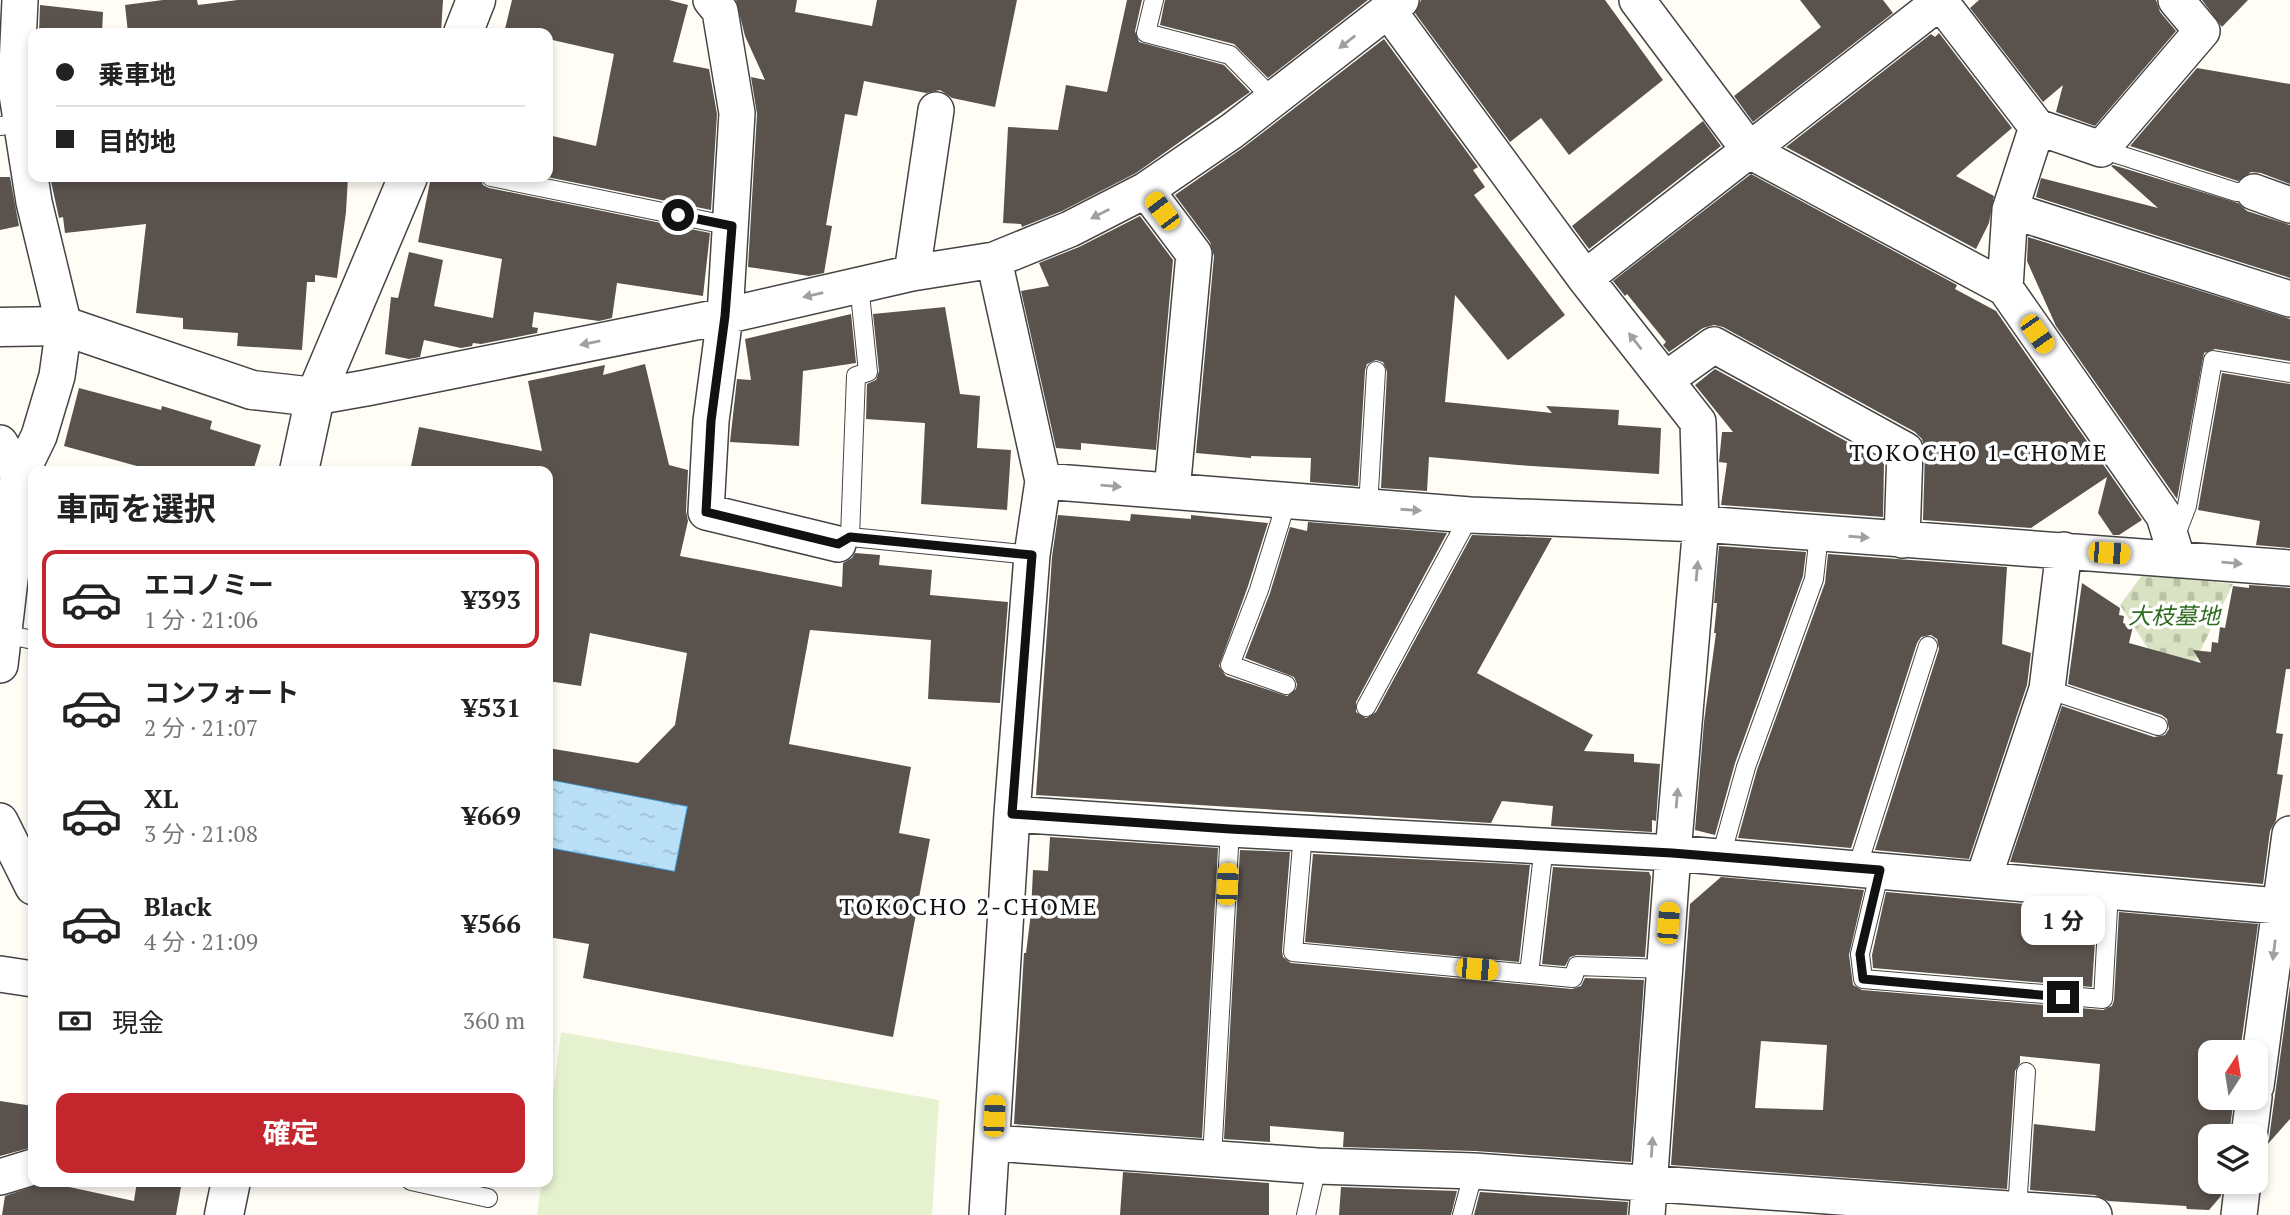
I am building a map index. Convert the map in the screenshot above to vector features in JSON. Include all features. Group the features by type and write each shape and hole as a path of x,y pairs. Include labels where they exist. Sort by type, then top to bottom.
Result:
{"street":[{"path":"20,0 16,88 20,139 28,175"},
{"path":"465,28 476,0"},
{"path":"711,0 720,10 737,113 732,226 725,316 711,421 706,512 844,541"},
{"path":"1637,0 1750,151 2005,288 2164,516 2174,551"},
{"path":"1585,278 1940,1 2037,127 2101,149 2202,31 2176,0"},
{"path":"0,327 64,326 252,390 315,397 725,316 912,273 994,260 1070,229 1146,190 1232,131 1397,3 1585,278 1698,422 1701,524 1672,853 1648,1200"},
{"path":"912,273 936,110"},
{"path":"2005,288 2010,210 2037,127"},
{"path":"12,496 43,424 57,376 64,326 30,182"},
{"path":"300,466 315,397 396,184"},
{"path":"1146,190 1194,254 1172,491"},
{"path":"2254,192 2290,205"},
{"path":"2010,210 2290,299"},
{"path":"987,1215 1012,814 1032,555 1043,481 994,260"},
{"path":"1665,380 1714,345 1905,450 1902,540"},
{"path":"0,443 18,473 12,496 13,646"},
{"path":"1043,481 1471,515 1701,524 2064,550 2174,551 2290,568"},
{"path":"1983,880 2047,689 2064,550"},
{"path":"1012,814 1721,856 2285,907"},
{"path":"0,821 28,877"},
{"path":"2263,1040 2285,907 2290,834"},
{"path":"0,974 28,978"},
{"path":"993,1143 1317,1166 1474,1171 1648,1200 2017,1210 2094,1215"},
{"path":"0,1177 28,1169"},
{"path":"224,1215 230,1187"},
{"path":"2239,1215 2241,1194"}],"lane":[{"path":"1154,0 1146,33 1230,55 1273,99"},
{"path":"2101,149 2236,192 2254,192"},
{"path":"516,182 732,226"},
{"path":"859,284 868,372 856,376 844,541 1032,555"},
{"path":"2174,551 2186,506 2213,360 2290,373"},
{"path":"1368,507 1376,371"},
{"path":"1286,685 1230,665 1259,590 1287,500"},
{"path":"1366,708 1471,515"},
{"path":"1721,856 1746,766 1814,579 1819,534"},
{"path":"1928,646 1869,869 1860,954 1863,979 2103,999 2109,891"},
{"path":"2047,689 2158,726"},
{"path":"1212,1159 1230,829"},
{"path":"1303,832 1293,952 1573,978 1577,967 1665,969"},
{"path":"1529,974 1544,846"},
{"path":"2017,1210 2026,1072"},
{"path":"1306,1215 1317,1166"},
{"path":"1461,1215 1474,1171"},
{"path":"438,1187 488,1198"}],"green space":[{"name":"大枝墓地","path":"2143,574 2233,584 2182,688 2172,686 2120,605"},
{"path":"561,1032 939,1100 932,1215 537,1215 541,1187 553,1187 553,1095"}],"water":[{"path":"553,780 688,806 675,872 553,849"}],"building":[{"path":"163,0 197,0 198,5 238,0 443,0 441,28 127,28 125,5"},
{"path":"512,0 669,0 688,5 673,62 709,69 717,114 711,210 553,178 553,136 596,146 614,54 553,40 553,28 505,28"},
{"path":"736,0 797,0 795,12 872,26 877,0 1017,0 995,107 952,98 940,90 926,93 864,81 857,116 845,114 826,225 832,226 824,273 809,276 748,267 757,114 751,77 765,80 745,36"},
{"path":"1127,0 1142,0 1135,31 1139,42 1224,65 1250,92 1136,173 1062,211 1022,227 1021,224 1003,223 1008,127 1058,130 1066,85 1107,92"},
{"path":"1165,0 1368,0 1268,78 1234,44 1160,25"},
{"path":"1421,0 1605,0 1663,80 1569,155 1541,118 1510,142 1415,13"},
{"path":"1800,0 1883,0 1893,13 1753,122 1734,96 1821,27"},
{"path":"1979,0 2156,0 2160,12 2176,31 2095,126 2056,112 2063,85 2043,102 1970,8"},
{"path":"2202,0 2248,0 2222,27"},
{"path":"40,5 103,12 102,28 39,28"},
{"path":"1939,33 2012,128 1956,176 1994,196 1989,223 1976,249 1786,147 1931,34 1935,37"},
{"path":"1384,39 1478,167 1473,170 1485,187 1474,195 1565,315 1508,360 1455,295 1445,402 1552,413 1546,406 1619,410 1618,425 1661,428 1659,474 1429,457 1427,491 1381,488 1387,372 1383,362 1376,360 1367,364 1365,370 1358,486 1310,482 1311,458 1251,458 1196,453 1214,256 1210,242 1175,195 1244,147"},
{"path":"2197,68 2290,84 2290,184 2251,172 2238,181 2130,146"},
{"path":"1703,121 1721,146 1589,249 1572,226"},
{"path":"2111,166 2238,203 2247,211 2290,225 2290,278 2036,197 2041,178 2158,208"},
{"path":"1751,174 1957,285 1955,289 1996,311 2142,520 2119,535 2113,535 2098,513 2107,477 2031,528 1923,520 1925,451 1922,439 1915,432 1723,327 1714,325 1703,328 1669,352 1663,345 1666,342 1613,281"},
{"path":"0,177 10,177 19,226 0,230"},
{"path":"51,182 348,182 337,278 315,275 315,282 307,282 302,350 237,346 238,333 183,329 183,318 136,313 146,224 65,233 63,217 59,218"},
{"path":"430,182 482,182 489,188 710,233 703,296 617,283 612,318 599,321 534,312 532,327 538,328 537,333 481,344 473,343 472,346 461,348 424,340 420,357 409,359 385,354 391,297 398,298 409,252 443,260 434,306 493,318 502,259 418,242"},
{"path":"1140,216 1173,260 1156,450 1081,443 1081,450 1056,448 1021,291 1049,286 1039,263 1079,247"},
{"path":"2028,237 2290,319 2290,361 2215,349 2204,353 2177,499 2056,326 2027,261"},
{"path":"945,307 960,394 980,396 977,448 1011,450 1007,510 921,504 925,423 866,419 867,384 876,380 879,371 873,314"},
{"path":"851,314 856,363 803,371 799,446 730,442 737,379 751,380 745,339"},
{"path":"645,364 669,465 688,470 688,521 680,556 842,587 843,563 855,553 880,555 879,565 932,570 930,595 1008,602 1000,703 928,699 931,640 810,630 789,744 911,767 899,833 930,839 893,1037 583,978 589,944 553,938 553,849 675,872 688,806 553,780 553,749 638,763 675,725 687,653 590,633 581,686 553,682 553,466 411,466 419,427 542,451 528,381 605,365 603,375"},
{"path":"1715,369 1884,462 1883,517 1721,505 1727,463 1719,462 1722,432 1733,432 1695,385"},
{"path":"2222,373 2290,384 2290,548 2256,545 2260,521 2198,510"},
{"path":"79,388 161,410 162,406 212,421 210,429 261,445 255,466 137,466 64,446"},
{"path":"1131,514 1191,519 1191,515 1268,523 1219,666 1226,676 1287,696 1296,689 1294,677 1245,658 1270,593 1290,527 1307,531 1308,522 1447,533 1356,702 1356,712 1366,718 1376,712 1472,535 1552,538 1477,673 1593,735 1584,751 1634,754 1634,762 1660,764 1656,821 1652,820 1652,832 1551,826 1553,806 1502,801 1491,823 1036,795 1052,557 1058,515 1130,521"},
{"path":"1719,546 1806,552 1803,576 1735,763 1715,835 1695,830 1704,722 1716,633 1717,603 1714,603"},
{"path":"1828,554 2007,567 2002,644 2031,653 2027,685 1969,859 1875,850 1939,649 1937,639 1931,635 1921,637 1917,643 1851,848 1738,838 1757,770 1825,583"},
{"path":"2082,583 2120,608 2119,615 2124,616 2123,623 2133,626 2129,643 2201,663 2193,650 2211,652 2212,642 2218,643 2220,627 2225,628 2233,586 2290,588 2290,669 2286,669 2276,733 2283,734 2277,774 2283,775 2276,820 2270,831 2263,884 2010,862 2062,706 2154,737 2165,735 2169,729 2167,719 2162,715 2068,684"},
{"path":"1050,837 1218,848 1202,1138 1014,1124 1024,953 1031,913 1033,870 1048,871"},
{"path":"1240,850 1290,852 1282,951 1283,957 1291,963 1572,989 1581,986 1585,978 1644,980 1631,1162 1475,1151 1343,1147 1344,1132 1270,1126 1270,1142 1224,1139"},
{"path":"1313,854 1530,865 1519,962 1305,942"},
{"path":"1553,867 1649,872 1651,877 1645,957 1577,955 1570,957 1565,966 1542,964"},
{"path":"1721,877 1864,890 1849,955 1853,985 1862,990 2103,1010 2112,1006 2114,1000 2119,912 2258,924 2242,1040 2198,1040 2198,1110 2232,1110 2231,1124 2198,1124 2198,1194 2221,1194 2209,1210 2108,1201 2095,1195 2030,1190 2034,1124 2095,1131 2100,1064 2020,1056 2020,1063 2015,1071 2007,1189 1671,1165 1690,904","holes":["1761,1041 1827,1045 1823,1110 1755,1108"]},
{"path":"1886,892 2097,910 2092,987 1873,968 1872,955"},
{"path":"2290,985 2290,1119 2268,1144"},
{"path":"0,1101 28,1105 28,1148 0,1156"},
{"path":"1123,1172 1269,1183 1269,1215 1120,1215"},
{"path":"31,1187 69,1187 134,1201 136,1187 181,1187 176,1215 2,1215 5,1196"},
{"path":"1341,1187 1457,1191 1451,1215 1339,1215"},
{"path":"1480,1192 1628,1202 1627,1215 1474,1215"}],"district":[{"name":"TOKOCHO 1-CHOME","path":"1979,453"},
{"name":"TOKOCHO 2-CHOME","path":"969,907"}],"route":[{"path":"678,215 732,226 725,316 711,421 706,512 838,544 850,537 1032,555 1012,814 1230,829 1672,853 1880,870 1860,954 1863,979 2063,997"}]}
